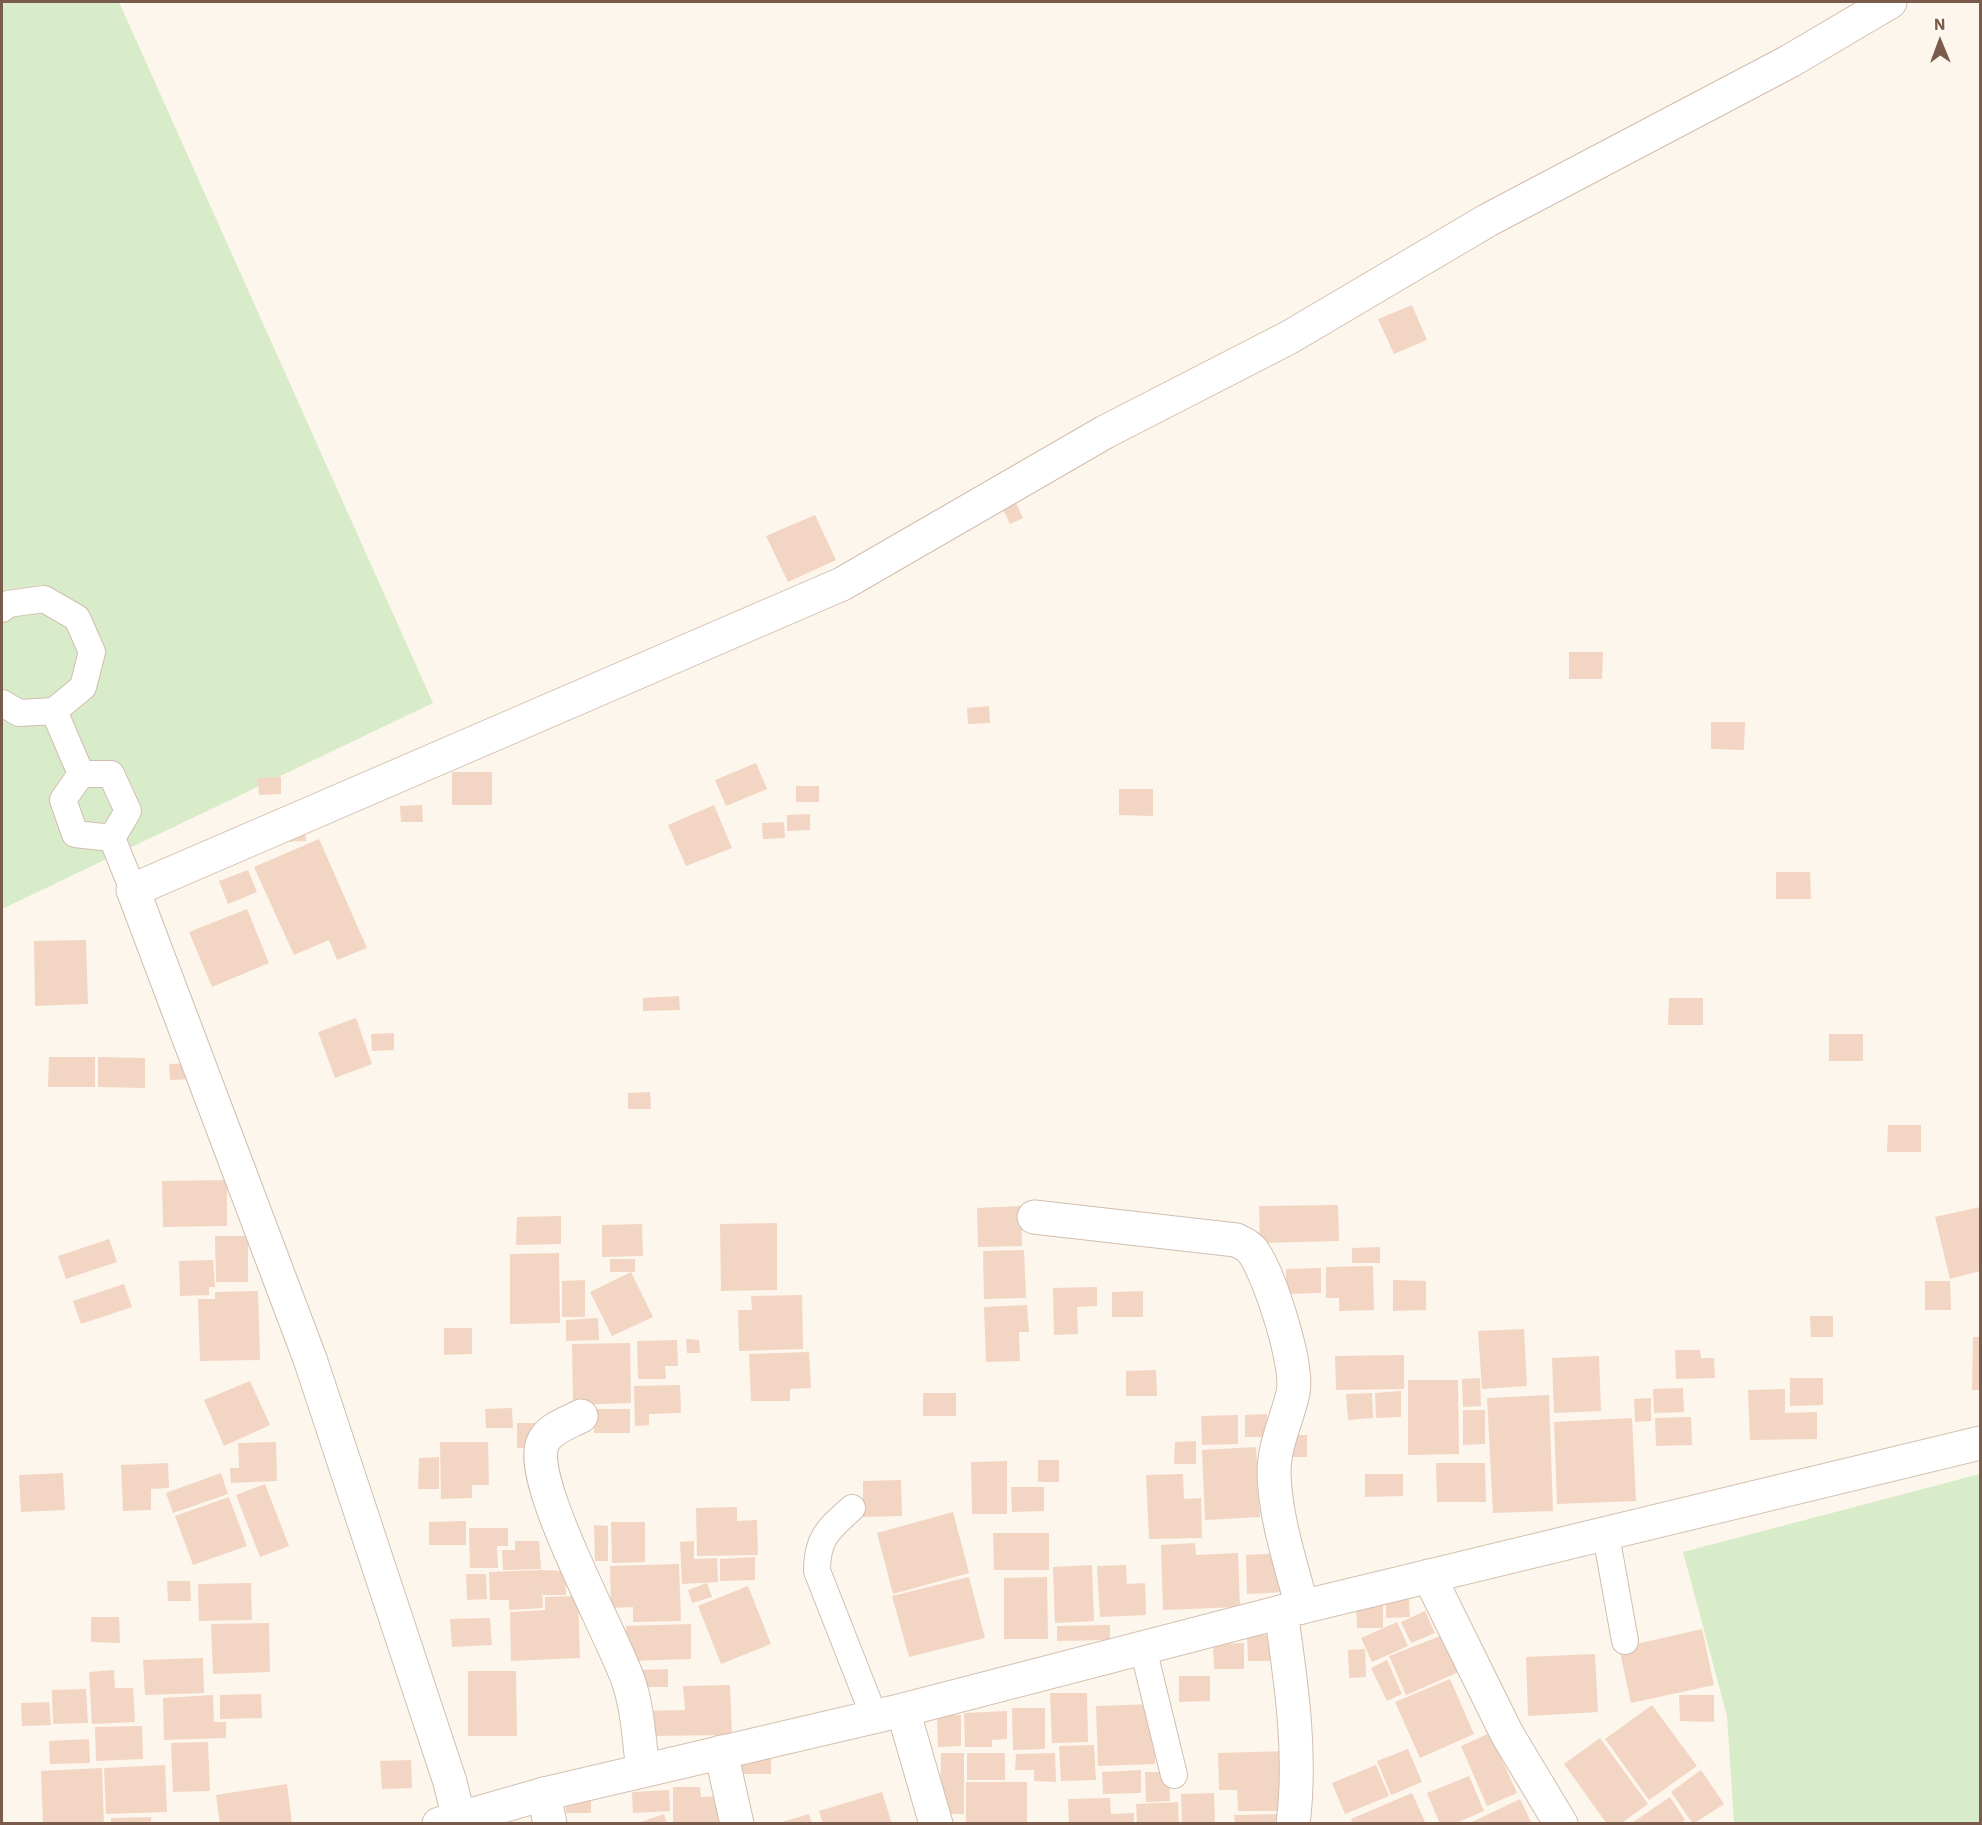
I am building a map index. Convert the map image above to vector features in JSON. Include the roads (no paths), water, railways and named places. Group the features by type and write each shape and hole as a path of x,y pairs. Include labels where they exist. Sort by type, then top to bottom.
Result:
{"street":[{"path":"1890,2 1790,61 1488,220 1288,338 1105,432 842,584 133,890 310,1359 450,1782 449,1821 547,1809 643,1770 888,1713 1429,1576 1980,1443"},
{"path":"1034,1217 1236,1240 1254,1251 1293,1358 1293,1391 1276,1444 1274,1474 1292,1610 1296,1770 1293,1824"},
{"path":"581,1416 553,1431 542,1445 542,1468 566,1542 629,1682 643,1770"},
{"path":"1429,1576 1507,1734 1561,1824"},
{"path":"888,1713 936,1824"},
{"path":"721,1752 737,1824"}],"lane":[{"path":"2,703 19,713 54,711 83,687 92,652 77,618 60,608 44,599 4,601"},
{"path":"54,711 81,774"},
{"path":"81,774 111,774 128,811 112,838"},
{"path":"81,774 63,800 75,834 112,838"},
{"path":"112,838 133,890"},
{"path":"852,1508 826,1531 817,1553 817,1571 888,1713"},
{"path":"1606,1535 1625,1641"},
{"path":"1143,1648 1174,1775"}]}
